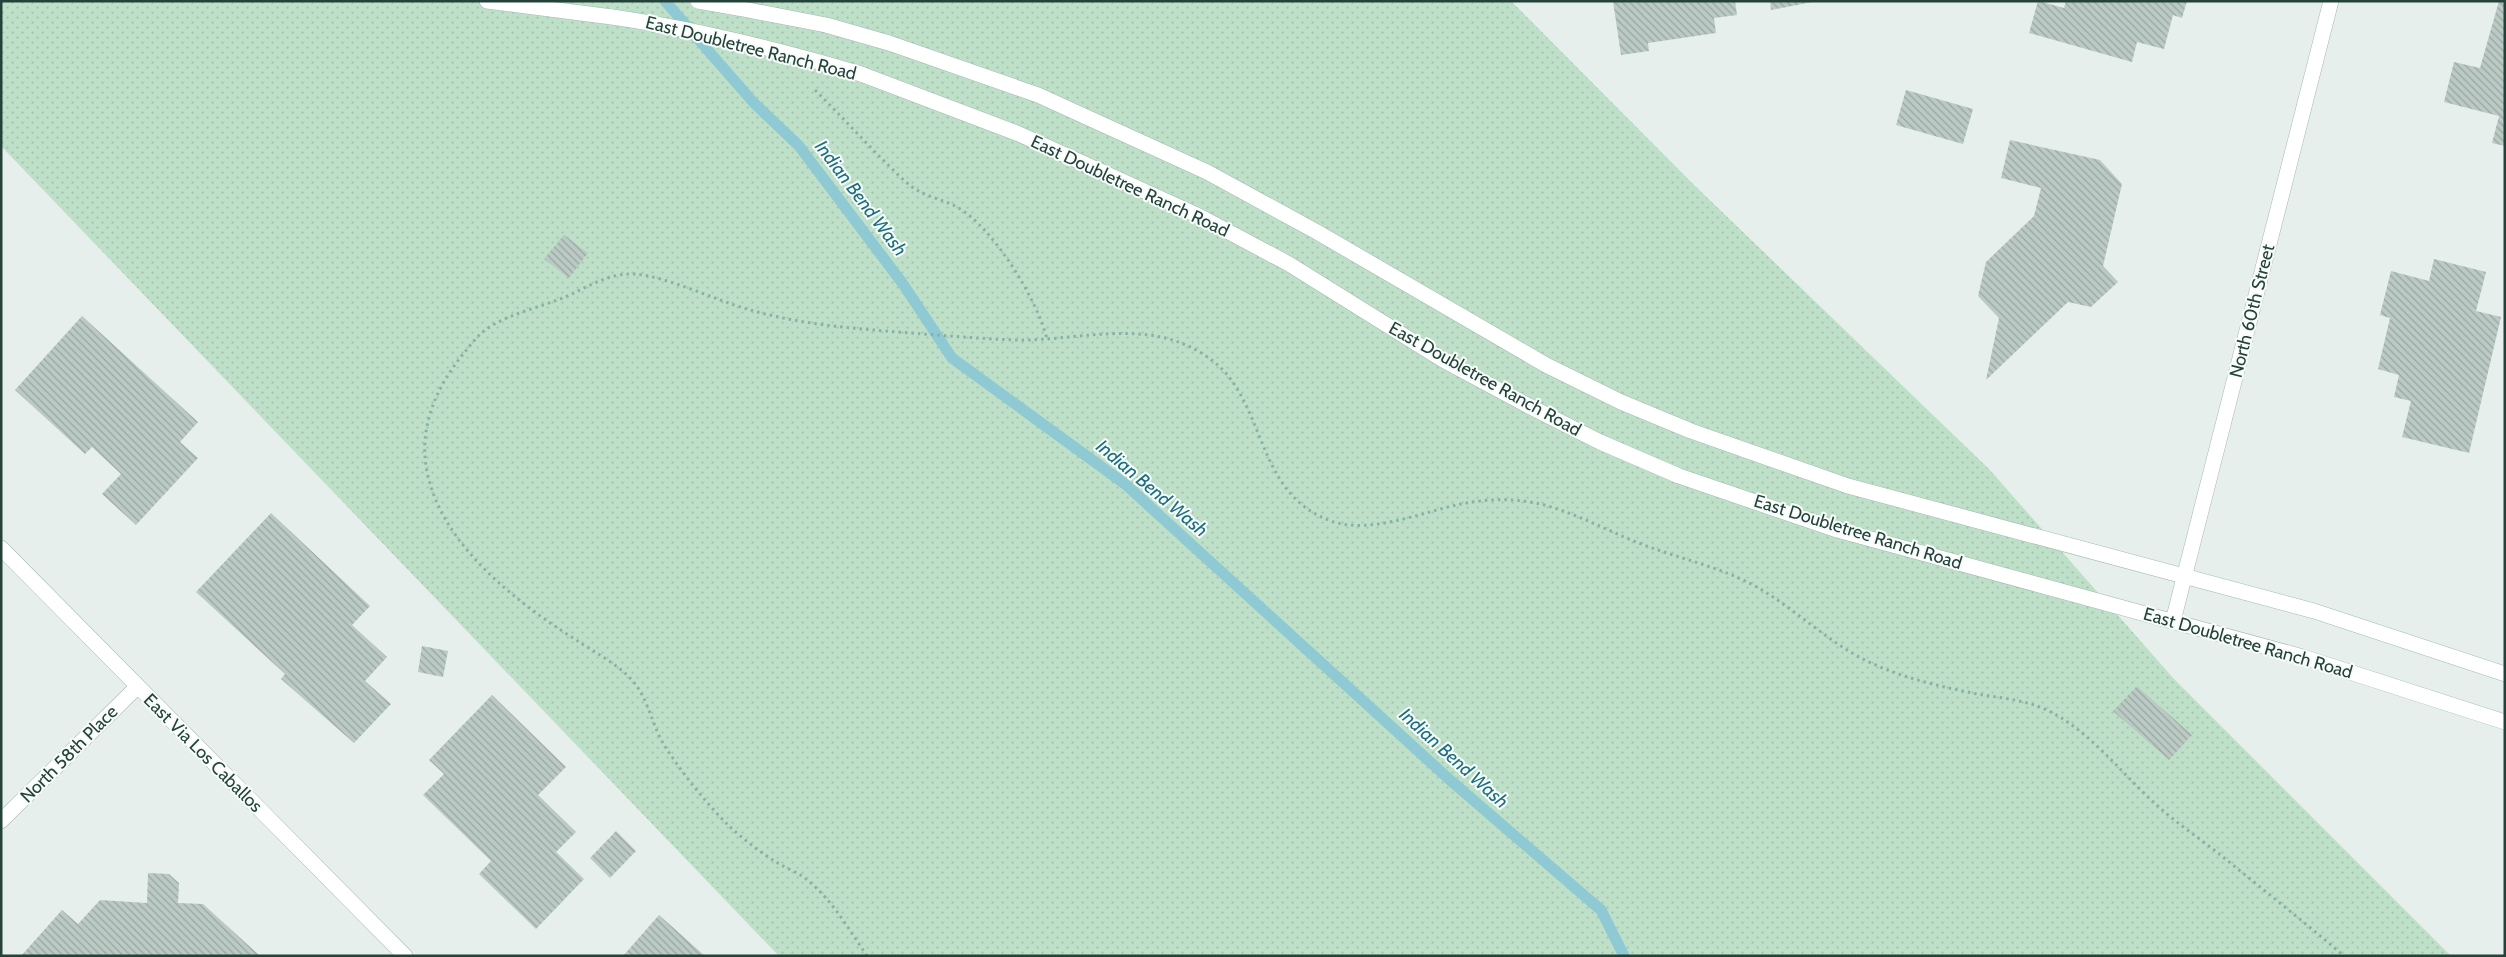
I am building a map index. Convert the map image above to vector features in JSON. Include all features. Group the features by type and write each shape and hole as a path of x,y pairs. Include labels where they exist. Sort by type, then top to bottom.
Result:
{"main road":[{"name":"East Doubletree Ranch Road","path":"486,1 671,25 779,51 861,74 1019,134 1199,216 1290,264 1443,360 1516,400 1600,442 1679,476 1834,529 2303,657 2505,722"},
{"name":"East Doubletree Ranch Road","path":"698,1 826,25 889,43 1047,99 1208,172 1317,232 1546,365 1621,402 1690,431 1848,486 2314,611 2505,674"},
{"name":"North 60th Street","path":"2173,621 2331,1"},
{"name":"East Via Los Caballos","path":"1,548 405,956"},
{"name":"North 58th Place","path":"1,821 137,687"}],"path":[{"path":"814,89 912,188 934,199 956,206 977,221 990,235 1014,272 1042,321 1047,339"},
{"path":"867,956 827,898 802,876 775,862 731,827 685,774 663,744 634,682 605,657 528,607 489,574 466,548 439,509 428,480 424,449 426,426 434,401 451,369 484,331 605,277 633,274 751,310 798,320 870,329 994,340 1140,334 1165,337 1202,354 1221,367 1236,385 1254,421 1262,449 1286,489 1306,507 1326,519 1341,524 1373,524 1414,517 1456,504 1490,499 1522,500 1549,506 1639,543 1718,569 1747,581 1854,655 1880,668 1937,686 2024,702 2049,711 2076,729 2160,808 2344,956"}],"green space":[{"path":"1,1 1511,1 1691,182 1989,469 2174,679 2451,956 779,956 1,146"}],"building":[{"path":"1613,1 1735,1 1737,15 1714,18 1716,33 1648,43 1649,51 1621,55"},
{"path":"1770,1 1812,1 1812,2 1771,10"},
{"path":"2038,1 2064,8 2066,1 2187,1 2182,18 2173,15 2164,49 2137,42 2132,62 2029,33"},
{"path":"2499,1 2505,1 2505,146 2492,143 2499,116 2444,102 2454,62 2480,68"},
{"path":"1906,90 1973,109 1963,144 1896,125"},
{"path":"2010,140 2100,160 2122,184 2103,266 2118,282 2091,307 2068,302 1986,380 1999,318 1978,296 1986,262 2034,216 2041,188 2001,178"},
{"path":"564,235 588,253 569,278 544,259"},
{"path":"2434,259 2486,272 2476,311 2501,317 2469,453 2402,437 2411,401 2394,397 2399,375 2378,369 2390,318 2380,315 2391,271 2429,281"},
{"path":"82,316 198,422 180,442 198,458 136,525 102,494 121,474 92,447 85,454 15,390"},
{"path":"271,513 370,606 352,625 387,657 365,681 391,704 354,743 281,679 285,674 196,592"},
{"path":"422,646 448,651 443,677 418,672"},
{"path":"2137,686 2192,735 2169,760 2113,711"},
{"path":"492,695 566,767 538,795 576,832 556,852 584,879 536,929 479,874 491,861 423,795 444,774 429,760"},
{"path":"616,831 636,851 610,878 590,858"},
{"path":"148,873 169,874 179,883 178,903 203,904 260,956 21,956 62,910 78,924 100,900 147,903"},
{"path":"659,915 705,956 623,956"}],"waterway":[{"name":"Indian Bend Wash","path":"665,1 753,102 799,146 903,284 952,358 1125,484 1450,780 1601,910 1624,956"}]}
